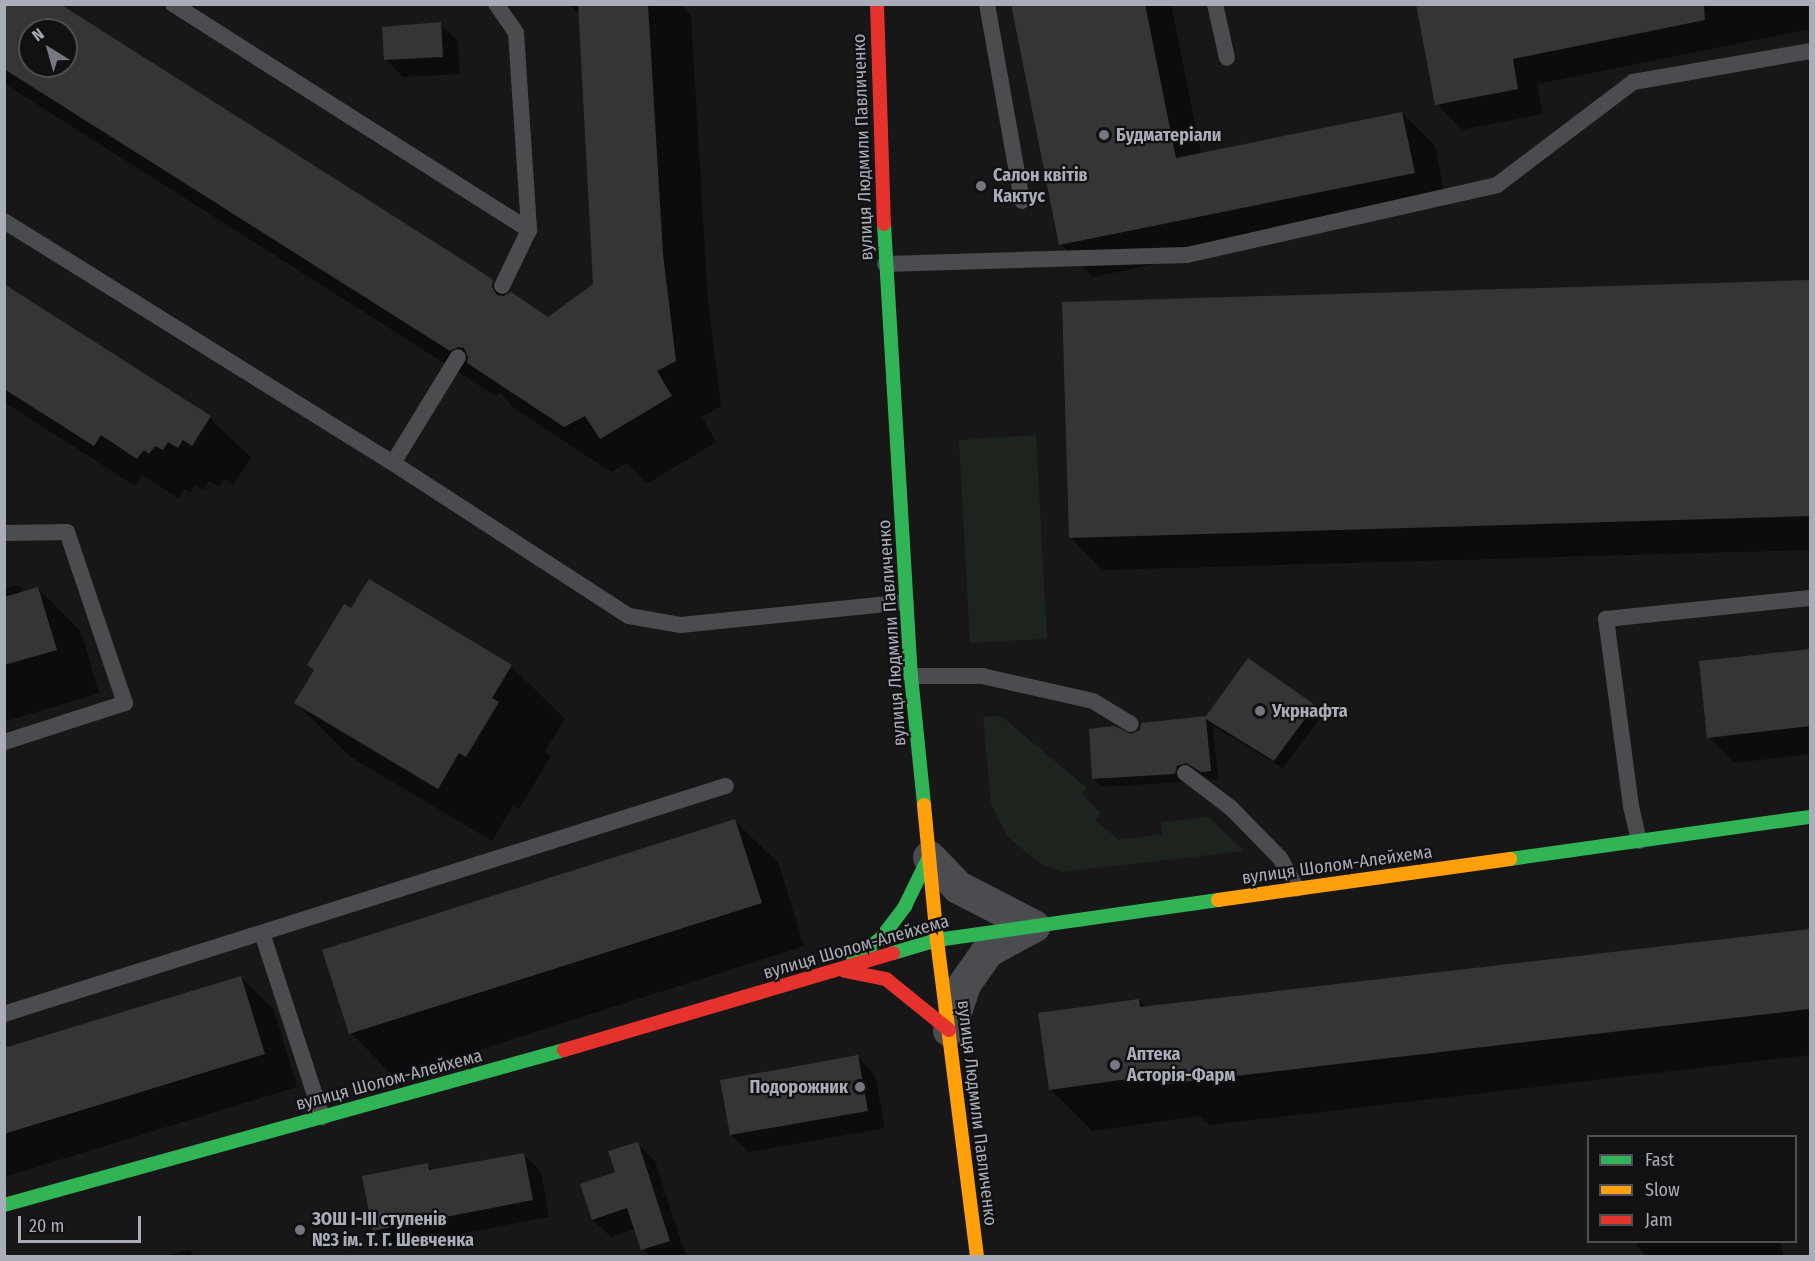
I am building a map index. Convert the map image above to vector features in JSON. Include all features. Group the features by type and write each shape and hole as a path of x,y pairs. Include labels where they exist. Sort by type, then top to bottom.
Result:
{"street":[{"name":"вулиця Людмили Павличенко","path":"877,4 885,264 911,676 937,940 977,1257"},
{"name":"вулиця Шолом-Алейхема","path":"4,1205 840,970 937,940 1810,817"},
{"path":"840,970 882,937 905,906 929,857 958,887 1034,926"},
{"path":"840,970 886,978 949,1030 964,984 987,951 1034,926"}],"lane":[{"path":"173,4 529,230"},
{"path":"496,4 516,33 529,230 502,286"},
{"path":"987,4 1022,201"},
{"path":"1215,4 1227,58"},
{"path":"885,264 1187,255 1497,185 1633,82 1810,51"},
{"path":"4,220 393,464 629,616 681,625 906,603"},
{"path":"393,464 458,357"},
{"path":"4,533 67,532 126,703 4,742"},
{"path":"1639,841 1631,806 1606,620 1810,598"},
{"path":"911,676 982,676 1093,701 1131,724"},
{"path":"1185,773 1232,808 1280,858 1297,889"},
{"path":"4,1014 726,786"},
{"path":"262,933 322,1117"}],"shaded area":[{"path":"1036,435 1047,639 970,643 959,440"},
{"path":"1001,716 1087,788 1082,794 1101,813 1095,820 1119,840 1162,834 1161,822 1209,817 1244,851 1062,872 1038,862 1008,837 991,804 983,717"}],"building":[{"path":"4,4 60,4 480,271 493,280 492,287 497,295 503,296 511,292 548,317 593,284 578,4 648,4 663,254 676,361 657,371 672,396 600,439 585,416 564,427 467,363 468,357 464,348 458,347 450,351 18,78 78,78 78,18 18,18 18,78 4,69"},
{"name":"Будматеріали","path":"1011,4 1145,4 1176,158 1402,112 1415,173 1059,245"},
{"path":"1416,4 1704,4 1705,20 1513,59 1518,89 1435,105"},
{"path":"441,22 443,57 384,60 382,27"},
{"path":"1810,280 1810,516 1069,538 1062,302"},
{"path":"4,284 211,416 192,446 183,440 178,448 168,442 163,450 155,446 149,454 144,450 137,459 101,435 94,446 4,389"},
{"path":"369,579 512,665 492,698 499,702 466,757 459,753 438,789 294,703 314,670 307,665 344,604 351,608"},
{"path":"38,587 57,650 4,665 4,597"},
{"path":"1810,649 1810,726 1707,738 1699,661"},
{"path":"1248,658 1315,705 1274,761 1206,719 1211,771 1201,772 1186,763 1177,766 1175,774 1092,779 1089,729 1114,726 1131,734 1140,730 1141,723 1206,716"},
{"path":"735,819 762,903 349,1034 322,950"},
{"path":"1810,929 1810,1009 1166,1084 1164,1074 1049,1090 1038,1013 1139,999 1140,1007"},
{"path":"241,976 265,1054 4,1134 4,1048"},
{"path":"858,1055 868,1111 730,1135 720,1080"},
{"path":"638,1142 670,1241 641,1250 627,1208 592,1220 580,1184 615,1172 608,1151"},
{"path":"524,1153 533,1200 373,1231 362,1176 428,1163 429,1170"}],"traffic: fast":[{"path":"884,224 911,676 924,805"},
{"path":"1510,859 1810,817"},
{"path":"853,960 882,937 905,906 929,857"},
{"path":"893,953 937,940 1218,900"},
{"path":"4,1205 564,1050"}],"traffic: slow":[{"path":"924,805 937,940 977,1256"},
{"path":"1218,900 1510,859"}],"traffic: jam":[{"path":"877,4 884,224"},
{"path":"564,1050 893,953"},
{"path":"845,971 886,979 949,1030"}],"place":[{"name":"Будматеріали","path":"1104,135"},
{"name":"Салон квітів Кактус","path":"981,186"},
{"name":"Укрнафта","path":"1260,711"},
{"name":"Аптека Асторія-Фарм","path":"1115,1065"},
{"name":"Подорожник","path":"860,1087"},
{"name":"ЗОШ І-ІІІ ступенів №3 ім. Т. Г. Шевченка","path":"300,1230"}]}
